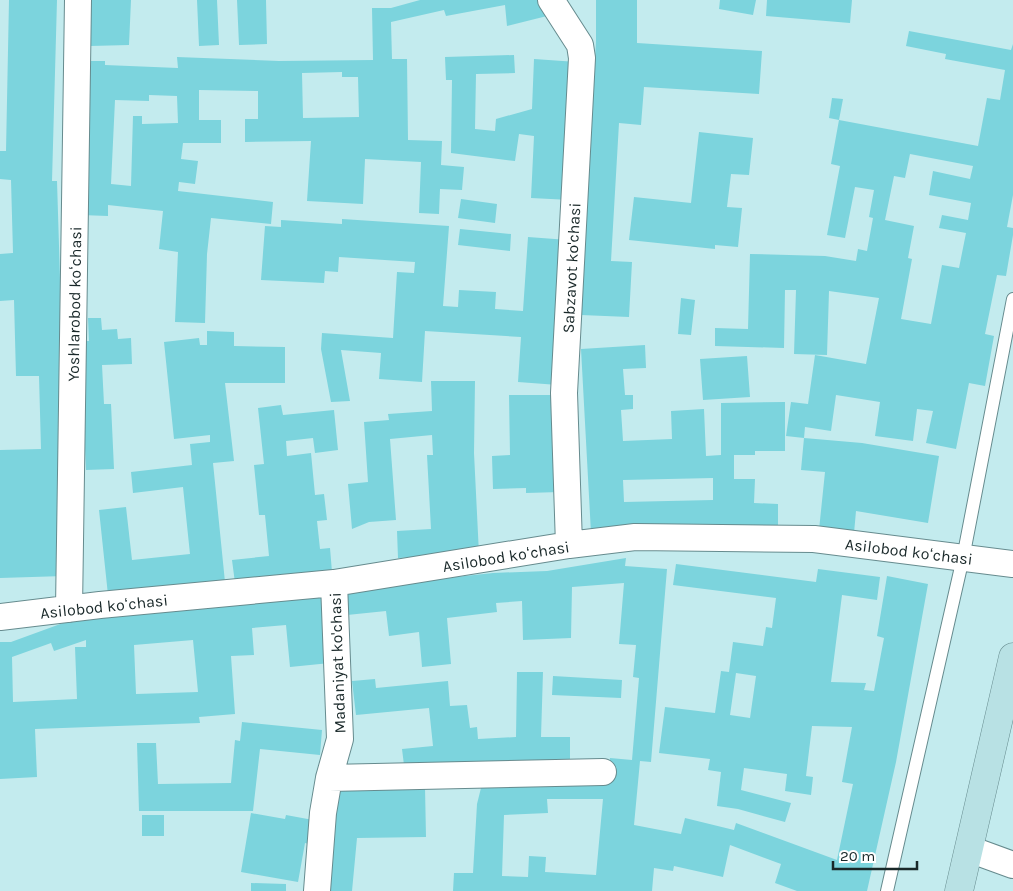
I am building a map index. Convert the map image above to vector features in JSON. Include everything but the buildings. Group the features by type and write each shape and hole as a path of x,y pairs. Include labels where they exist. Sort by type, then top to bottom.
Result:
{"main road":[{"path":"959,891 1013,658"}],"street":[{"name":"Yoshlarobod koʻchasi","path":"69,609 78,0"},
{"name":"Sabzavot ko'chasi","path":"551,0 580,44 582,58 564,393 569,545"},
{"name":"Asilobod koʻchasi","path":"0,618 69,609 334,583 569,545 635,537 814,539 1013,564"},
{"name":"Madaniyat ko'chasi","path":"316,891 323,813 329,778 340,739 334,583"},
{"path":"329,778 603,772"},
{"path":"969,850 1013,865"}],"lane":[{"path":"887,891 963,558 1013,299"}]}
